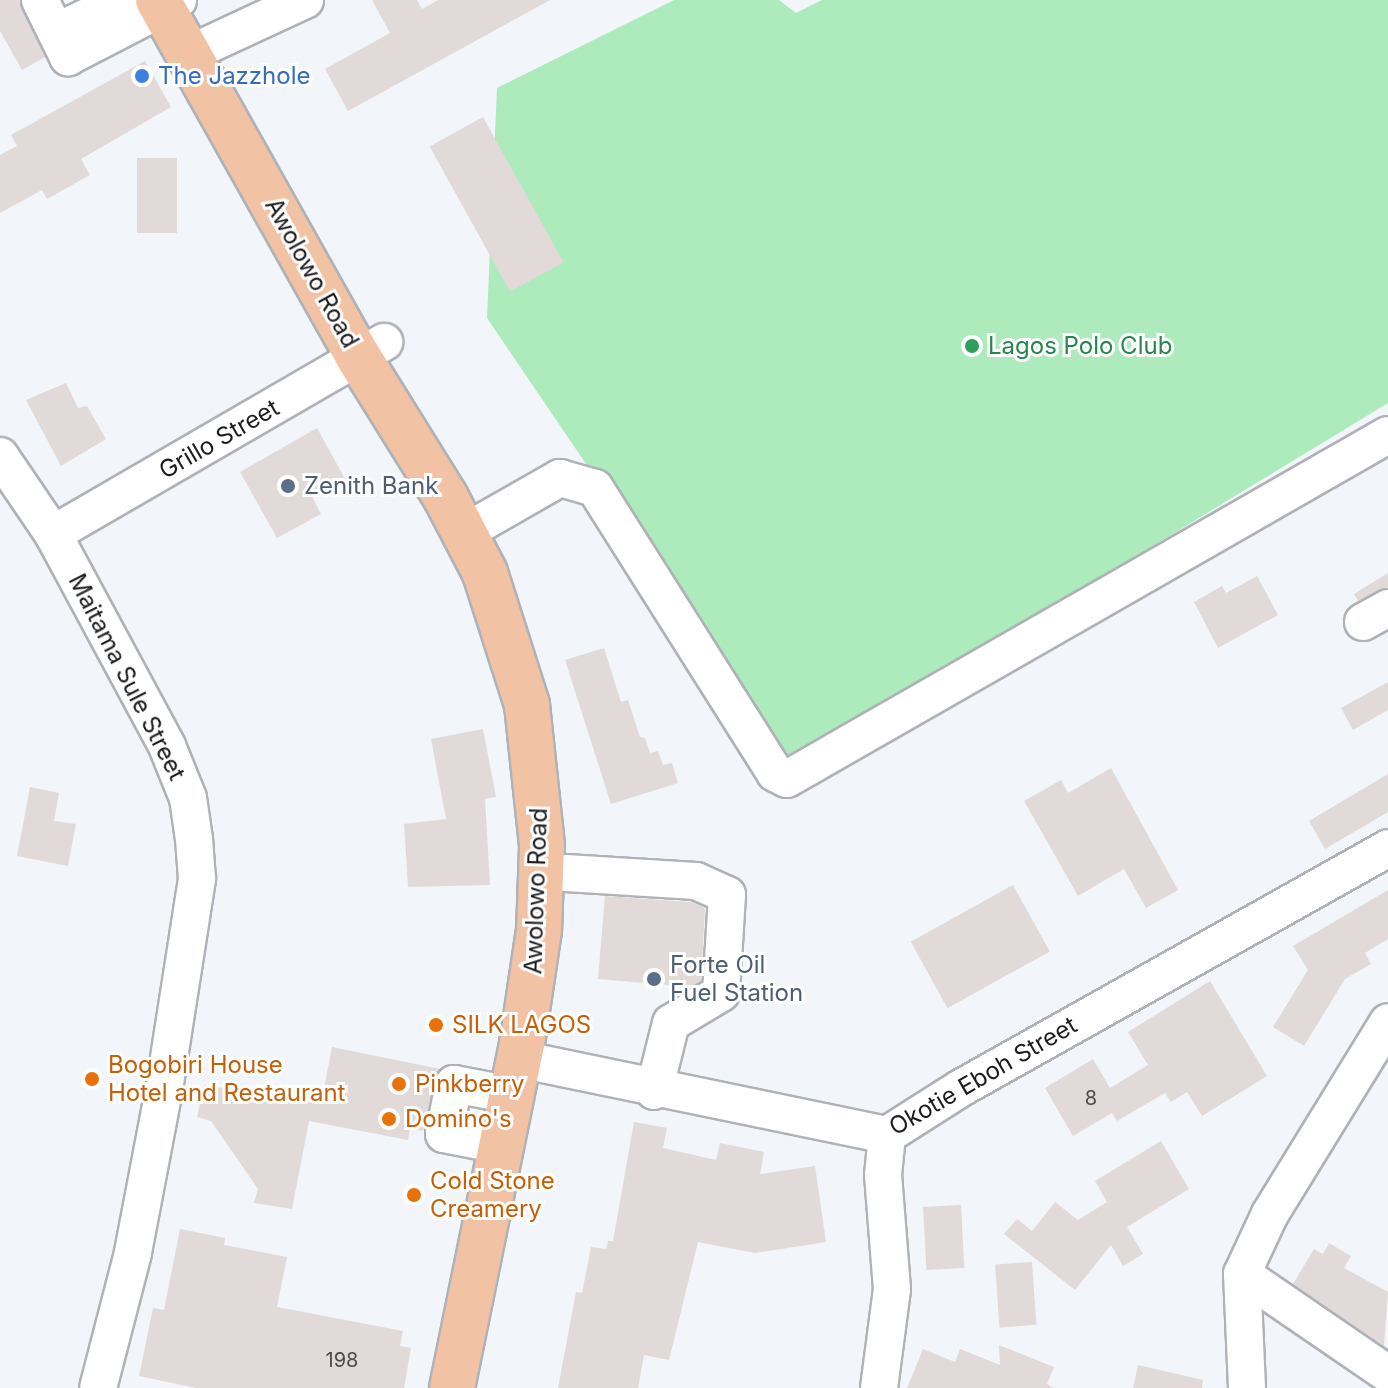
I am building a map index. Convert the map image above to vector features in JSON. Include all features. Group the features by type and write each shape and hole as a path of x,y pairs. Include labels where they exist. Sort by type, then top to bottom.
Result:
{"main road":[{"name":"Awolowo Road","path":"150,5 208,45 372,350 485,573 527,705 542,846 539,930 524,1073 480,1388"},
{"name":"Awolowo Road","path":"150,5 481,523 540,680 564,808 566,873 554,1002 524,1073 500,1145 452,1388"}],"street":[{"path":"208,45 305,0"},
{"path":"50,10 68,57 150,5"},
{"name":"Grillo Street","path":"53,534 372,350"},
{"path":"481,523 560,478 595,488 775,773 787,779 1388,435"},
{"name":"Maitama Sule Street","path":"0,456 53,534 167,746 188,798 197,879 133,1253 98,1388"},
{"name":"Okotie Eboh Street","path":"500,1145 444,1134 454,1084 524,1073 654,1091 887,1135 961,1088 1388,848"},
{"path":"566,873 696,881 727,895 721,993 671,1023 654,1091"},
{"path":"1247,1388 1242,1274 1270,1214 1382,1045"},
{"path":"879,1388 892,1289 883,1175 887,1135"},
{"path":"1242,1274 1388,1374"}],"green space":[{"name":"Lagos Polo Club","path":"674,0 779,0 796,13 822,0 1388,0 1388,403 791,766 487,318 497,88"}],"building":[{"path":"0,0 19,0 45,57 22,70 0,31"},
{"path":"372,0 417,0 422,9 438,0 550,0 348,111 325,69 390,33"},
{"path":"145,61 171,107 81,159 90,175 47,199 42,190 0,213 0,155 17,146 11,135"},
{"path":"483,117 563,262 510,292 430,147"},
{"path":"137,158 177,158 177,233 137,233"},
{"path":"66,383 78,408 87,406 106,439 61,466 26,400"},
{"name":"Zenith Bank","path":"317,428 344,477 311,495 321,514 277,538 240,472"},
{"path":"1388,573 1388,587 1358,601 1354,594"},
{"path":"1257,576 1278,615 1218,648 1194,602 1222,586 1226,593"},
{"path":"604,648 621,702 628,700 640,737 645,738 650,753 658,751 663,765 672,763 678,783 611,804 565,660"},
{"path":"1388,682 1388,710 1353,730 1341,708"},
{"path":"483,729 496,797 485,799 490,885 408,887 404,824 446,819 431,739"},
{"path":"1111,768 1178,890 1146,908 1124,869 1078,896 1024,801 1061,780 1068,793"},
{"path":"1388,774 1388,812 1325,849 1309,821"},
{"path":"30,787 59,793 54,821 76,824 68,866 17,856"},
{"path":"1013,885 1050,951 948,1008 911,942"},
{"path":"1388,890 1388,939 1365,953 1371,964 1345,979 1304,1046 1273,1027 1308,970 1293,946"},
{"path":"605,896 691,902 705,908 701,981 691,987 598,979"},
{"path":"1210,981 1267,1076 1202,1116 1187,1092 1171,1102 1165,1093 1117,1121 1112,1113 1073,1136 1045,1088 1093,1059 1110,1088 1148,1065 1128,1032"},
{"path":"332,1047 440,1069 423,1131 410,1128 408,1140 309,1121 292,1209 254,1203 258,1189 211,1121 197,1117 204,1085 321,1104"},
{"path":"634,1122 667,1128 663,1148 716,1160 720,1143 764,1152 760,1174 815,1166 826,1242 755,1253 698,1242 669,1360 644,1355 638,1388 558,1388 576,1292 582,1293 591,1247 606,1249 608,1241 613,1241"},
{"path":"1161,1141 1189,1189 1127,1227 1143,1254 1123,1266 1111,1245 1075,1290 1004,1234 1017,1219 1032,1231 1055,1202 1078,1220 1107,1202 1095,1181"},
{"path":"961,1205 964,1268 926,1270 923,1207"},
{"path":"180,1229 225,1238 224,1245 287,1257 277,1307 403,1331 400,1346 411,1348 404,1388 196,1388 139,1376 153,1308 164,1310"},
{"path":"1329,1243 1351,1256 1344,1268 1388,1292 1384,1346 1293,1284 1314,1249 1323,1254"},
{"path":"1032,1262 1036,1325 999,1327 995,1265"},
{"path":"999,1345 1054,1367 1047,1384 1054,1388 907,1388 923,1349 955,1362 960,1349 1000,1365"},
{"path":"1138,1365 1203,1380 1202,1388 1133,1388"}],"place":[{"name":"The Jazzhole","path":"142,76"},
{"name":"Lagos Polo Club","path":"972,346"},
{"name":"Zenith Bank","path":"288,486"},
{"name":"Forte Oil Fuel Station","path":"654,979"},
{"name":"SILK LAGOS","path":"436,1025"},
{"name":"Bogobiri House Hotel and Restaurant","path":"92,1079"},
{"name":"Pinkberry","path":"399,1084"},
{"name":"Domino's","path":"389,1119"},
{"name":"Cold Stone Creamery","path":"414,1195"}]}
